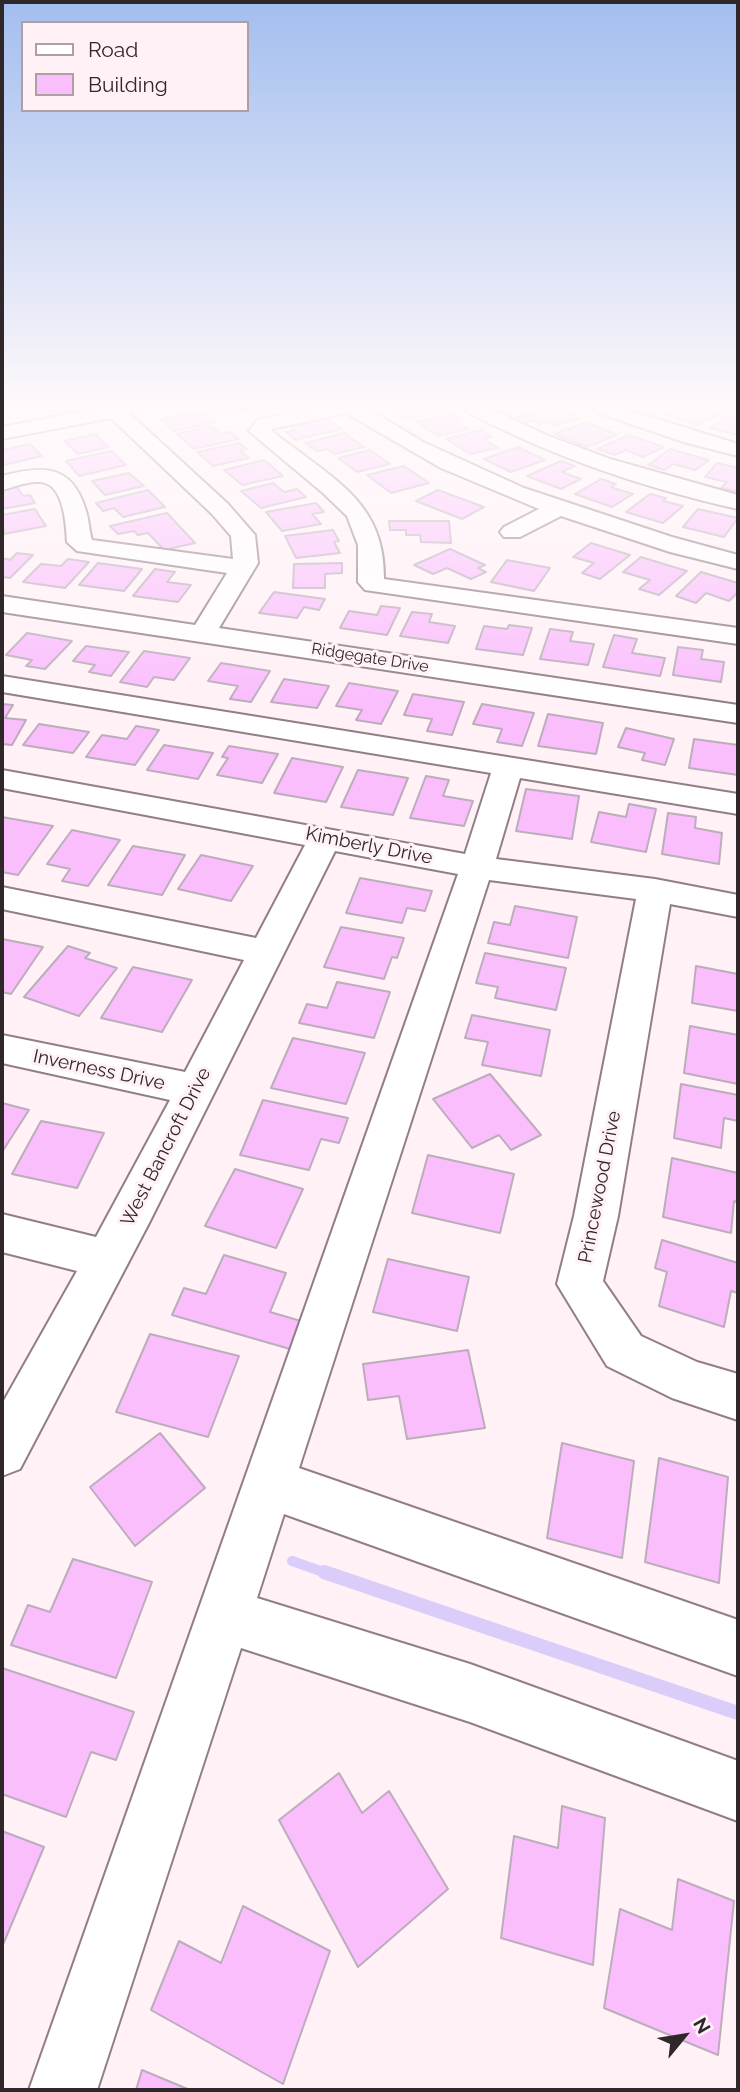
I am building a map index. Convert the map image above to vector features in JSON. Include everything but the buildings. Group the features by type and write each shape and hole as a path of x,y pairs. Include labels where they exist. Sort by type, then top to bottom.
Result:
{"street":[{"path":"73,506 79,542 86,546 243,568"},
{"path":"203,633 246,563 243,535 217,506"},
{"path":"349,506 363,524 372,558 371,582 374,585 738,636"},
{"path":"548,506 738,562"},
{"path":"512,532 557,509"},
{"name":"Ridgegate Drive","path":"2,604 738,714"},
{"path":"2,684 738,804"},
{"path":"63,2090 477,867 508,766"},
{"name":"Kimberly Drive","path":"2,779 477,867 655,890 738,905"},
{"name":"West Bancroft Drive","path":"2,1452 196,1090 325,838"},
{"name":"Princewood Drive","path":"655,890 596,1216 580,1284 624,1351 689,1382 738,1397"},
{"path":"2,898 266,952"},
{"name":"Inverness Drive","path":"2,1049 196,1090"},
{"path":"2,1233 107,1259"},
{"path":"268,1483 738,1648"},
{"path":"224,1615 470,1693 738,1791"}],"waterway":[{"path":"292,1561 329,1574"},
{"path":"324,1572 738,1713"}]}
